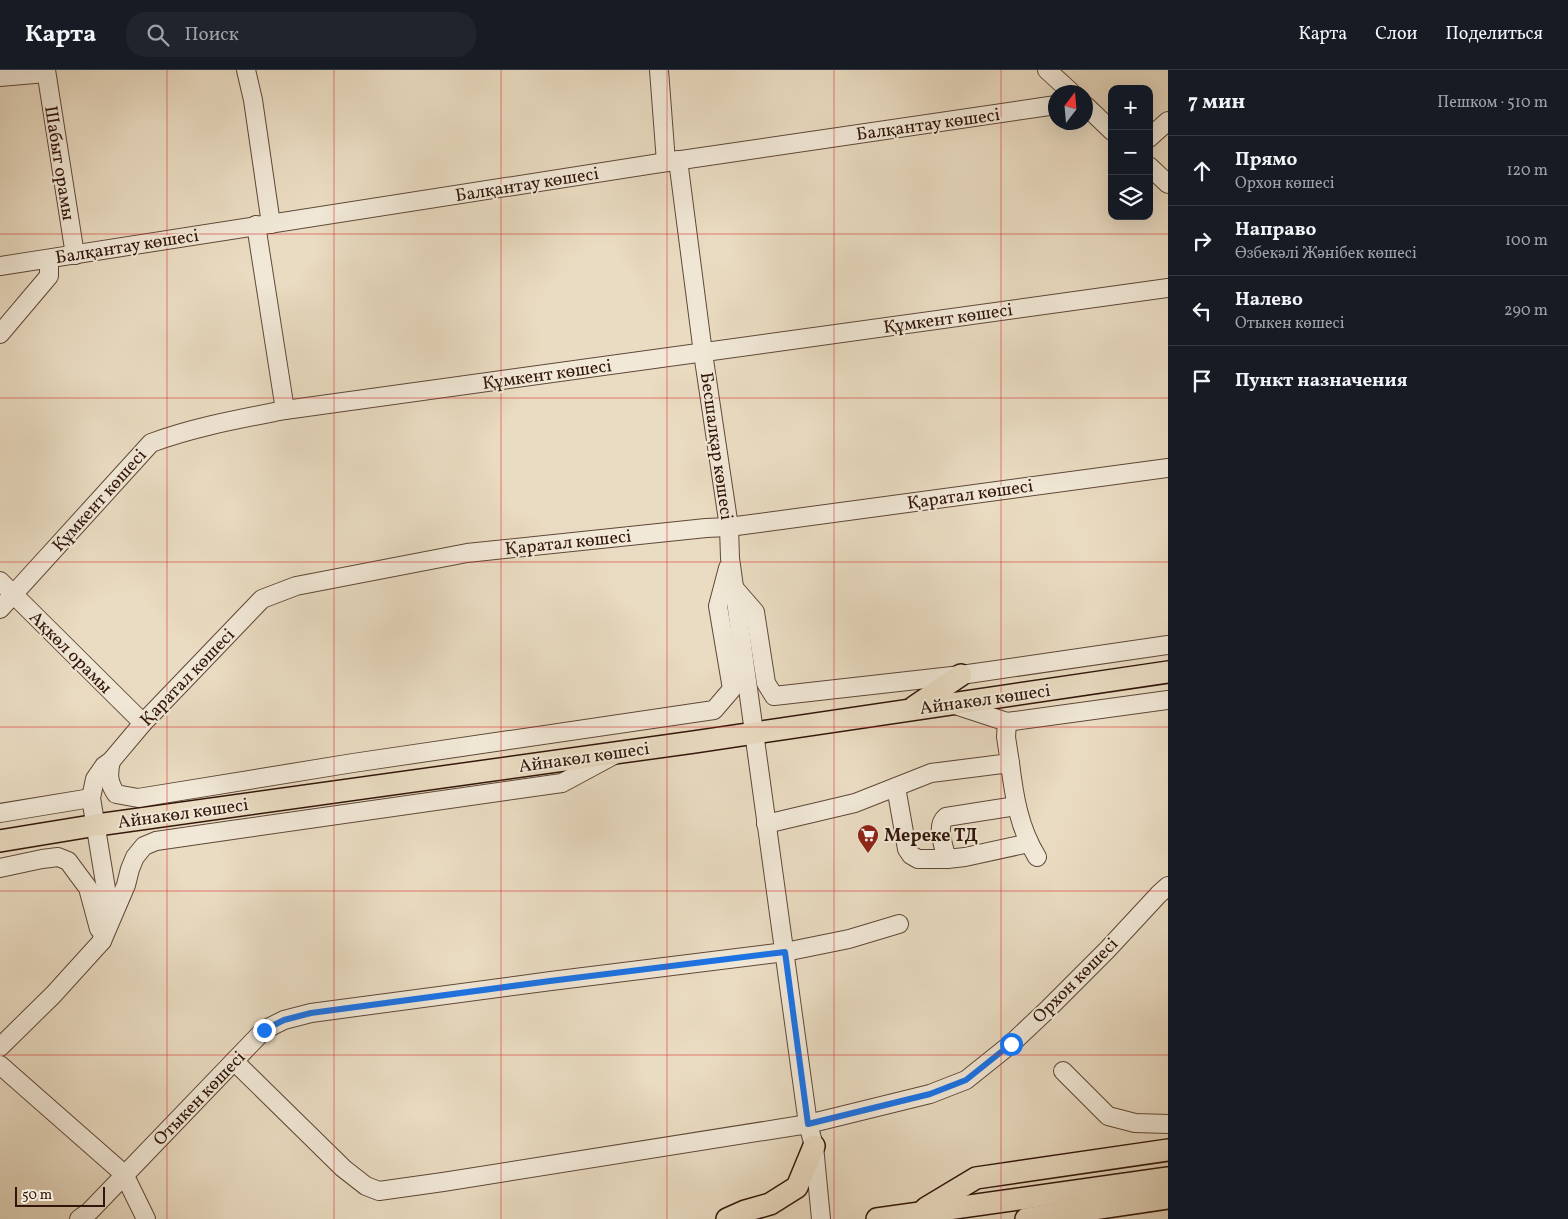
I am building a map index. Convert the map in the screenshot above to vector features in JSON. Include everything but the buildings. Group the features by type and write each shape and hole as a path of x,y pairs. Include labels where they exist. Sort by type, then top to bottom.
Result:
{"main road":[{"name":"Айнакөл көшесі","path":"0,841 97,825 1168,672"},
{"path":"911,710 961,675"},
{"path":"727,1219 745,1211 770,1204 797,1187 814,1146"},
{"path":"918,1213 976,1178 1168,1150"},
{"path":"877,1219 1168,1178"},
{"path":"1026,1219 1168,1198"}],"street":[{"path":"246,70 253,100 264,224 285,410"},
{"name":"Бесшалқар көшесі","path":"660,70 672,161 729,527 730,558 808,1124 814,1146 821,1219"},
{"path":"1047,70 1063,85"},
{"path":"0,77 46,71"},
{"name":"Шабыт орамы","path":"46,71 75,256"},
{"name":"Балқантау көшесі","path":"0,266 75,256 264,224 672,161 1048,106"},
{"path":"1093,113 1111,130"},
{"path":"1153,134 1168,121"},
{"path":"1153,170 1168,184"},
{"path":"0,334 49,276 49,259"},
{"name":"Құмкент көшесі","path":"0,609 151,443 175,434 230,420 285,410 1168,288"},
{"name":"Қаратал көшесі","path":"102,942 107,894 91,798 95,779 104,766 111,761 143,723 262,599 296,586 467,553 729,527 1168,468"},
{"path":"111,761 108,773 110,785 116,794 138,798 353,763 714,710 732,689 718,606 730,558"},
{"name":"Ақкөл орамы","path":"0,582 143,723"},
{"path":"735,588 755,612 766,683 774,696 961,675 1168,645"},
{"path":"951,704 1007,722 1168,700"},
{"path":"896,787 907,849 910,855 918,860 965,858 1033,850 1016,806 1006,737 1007,722"},
{"path":"0,1048 54,995 102,942 126,885 135,857 144,846 156,842 232,830 562,784 621,751"},
{"path":"311,795 353,763"},
{"path":"766,824 855,802 931,773 1010,763"},
{"path":"0,813 91,798"},
{"path":"232,830 265,802"},
{"path":"947,859 940,826 941,821 946,817 1016,806"},
{"path":"0,856 58,857 68,861 88,888 102,942"},
{"path":"0,868 42,858"},
{"name":"Орхон көшесі","path":"234,1061 343,1168 366,1186 379,1190 443,1182 808,1124 930,1094 966,1080 1011,1044 1046,1011 1168,886"},
{"name":"Отыкен көшесі","path":"79,1219 90,1211 264,1030 284,1020 311,1013 785,952 849,939 899,924"},
{"path":"0,1065 124,1174 146,1219"},
{"path":"1063,1071 1108,1116 1135,1123 1168,1124"}],"place":[{"name":"Мереке ТД","path":"868,854"}],"route":[{"path":"264,1030 284,1020 311,1013 785,952 808,1124 949,1088 966,1080 1011,1044"}]}
